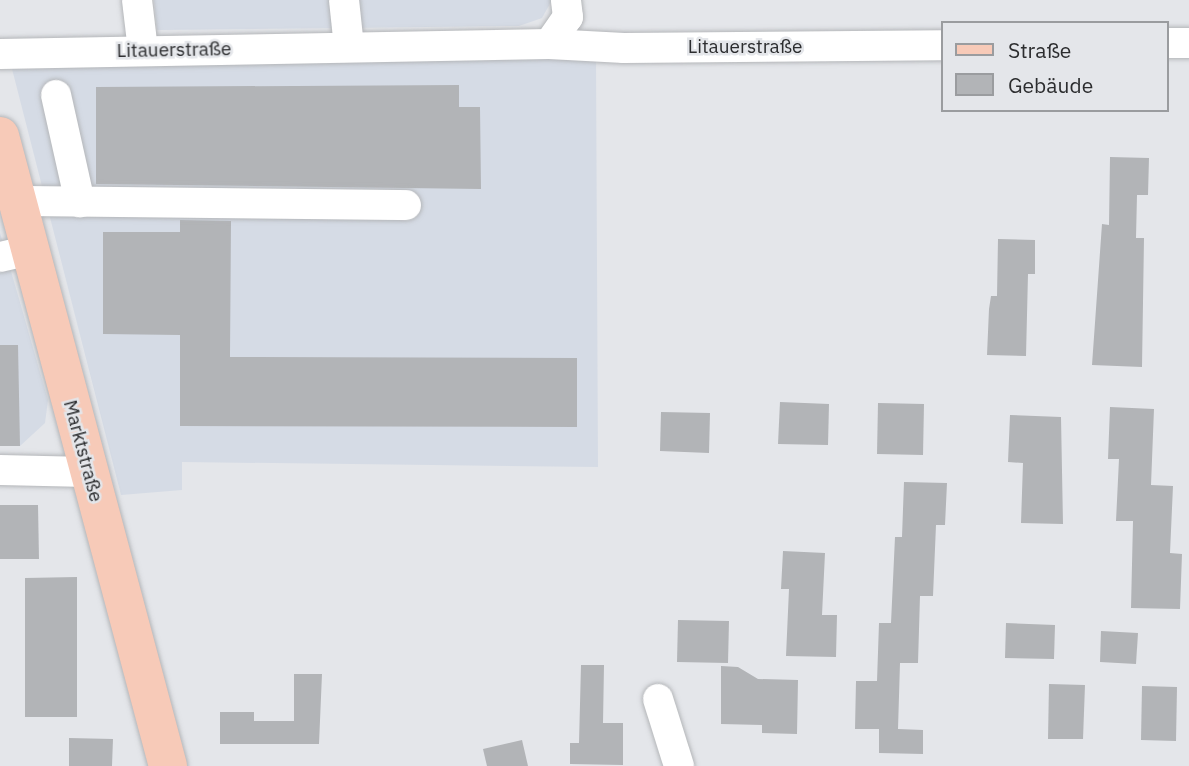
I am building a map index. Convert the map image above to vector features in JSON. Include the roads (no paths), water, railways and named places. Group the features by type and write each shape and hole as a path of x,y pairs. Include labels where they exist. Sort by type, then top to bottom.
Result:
{"main road":[{"name":"Marktstraße","path":"2,153 17,201 15,254 88,472 168,766"}],"street":[{"path":"137,0 143,50"},
{"path":"344,0 349,47"},
{"path":"549,44 568,17 566,0"},
{"path":"1168,43 1189,43"},
{"name":"Litauerstraße","path":"0,54 549,44 624,48 940,46"},
{"path":"56,95 80,202"},
{"path":"17,201 406,205"},
{"path":"0,470 88,472"},
{"path":"658,699 679,766"}]}
